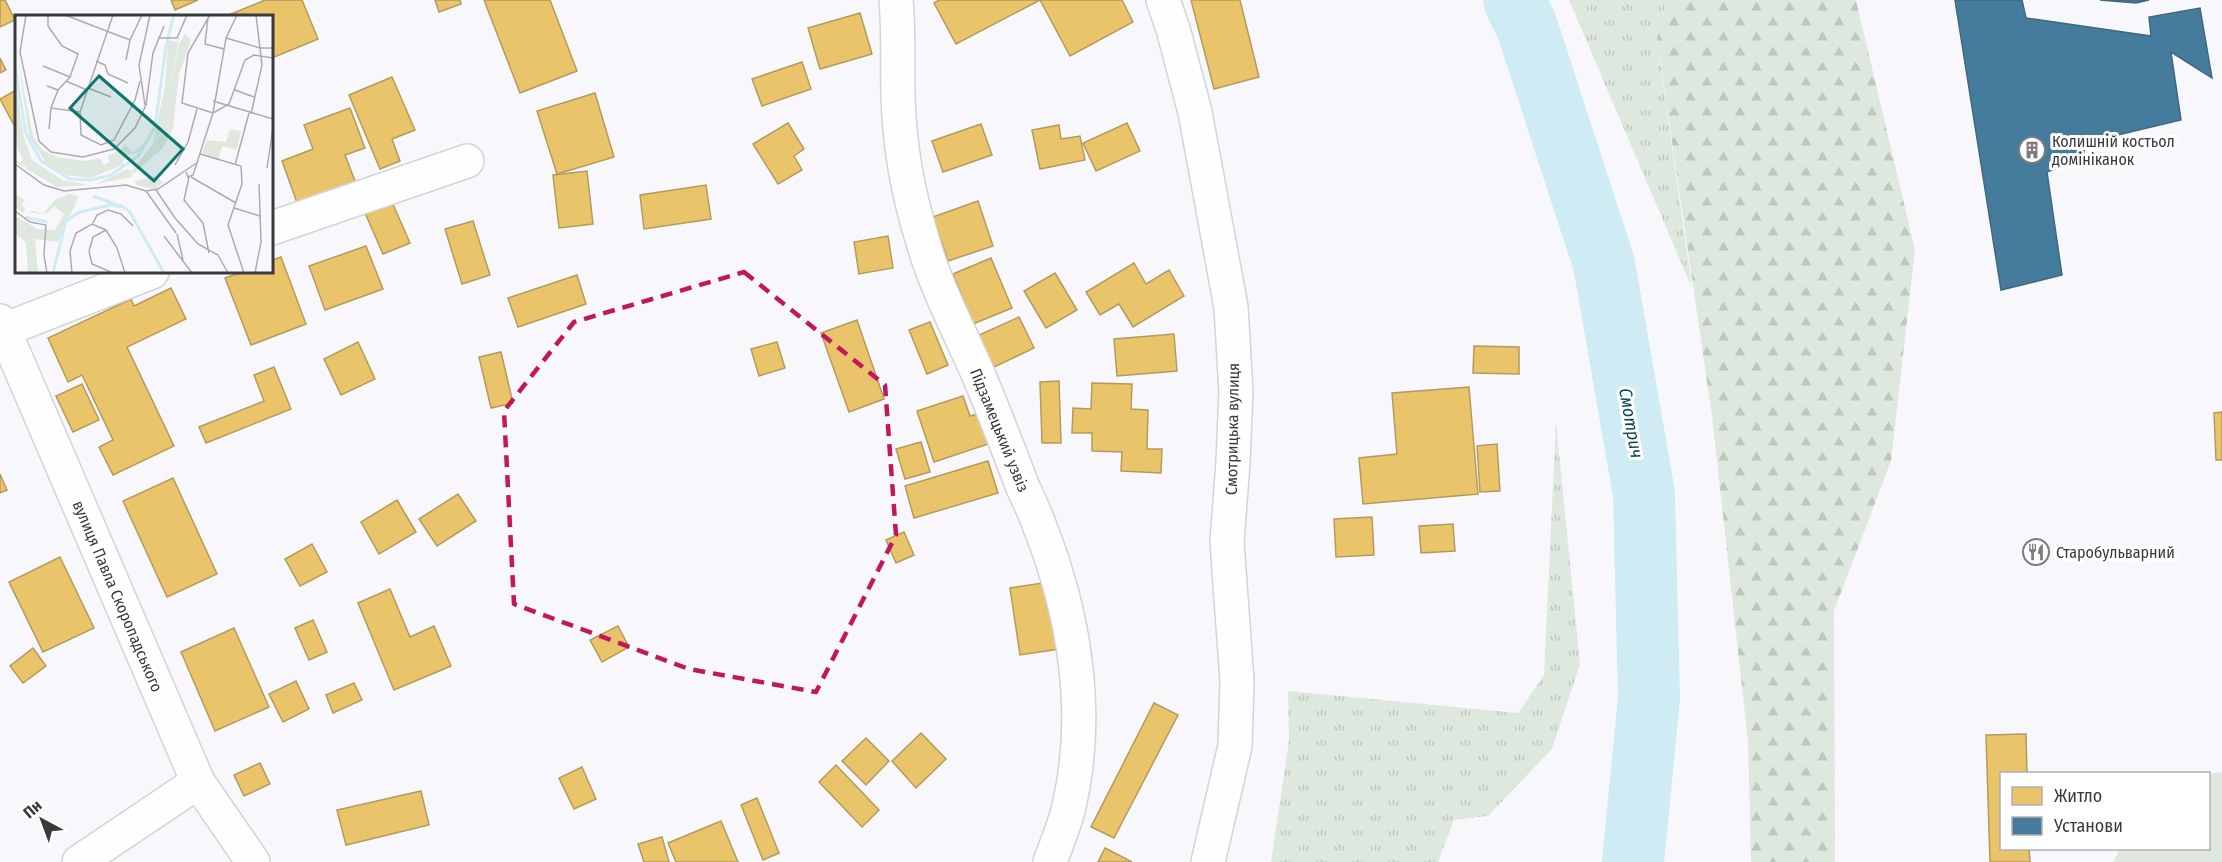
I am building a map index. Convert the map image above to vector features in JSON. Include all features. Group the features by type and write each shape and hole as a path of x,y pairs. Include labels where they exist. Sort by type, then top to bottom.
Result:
{"street":[{"name":"Підзамецький узвіз","path":"896,0 899,29 898,96 901,141 911,201 940,287 1040,526 1064,602 1072,639 1077,675 1078,709 1075,774 1070,804 1050,862"},
{"name":"Смотрицька вулиця","path":"1163,0 1181,60 1201,146 1231,307 1236,392 1227,542 1237,681 1235,746 1208,862"},
{"path":"273,228 467,161"},
{"path":"5,343 150,273"},
{"name":"вулиця Павла Скоропадського","path":"5,343 198,782 253,862"},
{"path":"79,862 198,782"}],"highlighted area":[{"path":"744,272 885,385 896,535 816,692 689,669 514,604 504,411 574,322"}],"green space":[{"path":"1569,0 1667,0 1657,40 1692,288"},
{"path":"1667,0 1856,0 1915,250 1891,461 1834,611 1835,862 1751,862 1748,741 1712,416 1657,39"},
{"path":"1556,422 1580,664 1552,749 1488,816 1454,820 1438,862 1271,862 1289,741 1288,691 1518,713 1544,675"},
{"path":"2222,772 2222,862 2113,862 2119,850 2210,850 2210,774"}],"building: Житло":[{"path":"0,0 5,0 15,20 0,27"},
{"path":"171,0 198,0 175,10"},
{"path":"265,0 302,0 318,39 273,58 273,15 228,15"},
{"path":"435,0 460,0 461,4 439,12"},
{"path":"484,0 550,0 577,71 520,93"},
{"path":"939,0 1040,0 956,44 934,3"},
{"path":"1040,0 1122,0 1133,22 1070,56"},
{"path":"1191,0 1240,0 1259,77 1214,89"},
{"path":"860,13 872,54 820,69 808,28"},
{"path":"0,58 6,70 0,73"},
{"path":"802,62 811,89 762,106 752,79"},
{"path":"392,77 415,130 392,139 400,161 380,169 349,95"},
{"path":"15,91 15,127 0,99"},
{"path":"595,93 614,157 557,174 537,111"},
{"path":"350,108 365,148 345,155 357,186 299,208 282,161 313,149 304,125"},
{"path":"788,123 804,149 794,156 802,170 778,184 753,144"},
{"path":"1127,123 1140,151 1096,171 1083,143"},
{"path":"981,124 992,155 943,172 932,141"},
{"path":"1059,125 1061,139 1080,136 1085,160 1040,169 1032,130"},
{"path":"587,171 593,224 559,228 553,175"},
{"path":"706,185 711,219 644,229 640,195"},
{"path":"978,201 993,246 948,261 933,217"},
{"path":"392,202 410,243 383,254 365,213"},
{"path":"473,221 490,275 462,284 445,229"},
{"path":"888,236 893,268 859,274 854,242"},
{"path":"366,246 383,289 325,310 309,266"},
{"path":"281,257 306,324 251,345 225,278 239,273 273,273 273,260"},
{"path":"991,258 1012,308 973,324 953,274"},
{"path":"1134,263 1146,284 1169,270 1184,296 1133,327 1119,304 1100,315 1086,292"},
{"path":"1055,273 1077,310 1046,328 1024,291"},
{"path":"577,275 586,304 518,327 508,298"},
{"path":"171,288 186,319 127,347 174,446 113,475 99,447 113,440 82,375 68,382 48,338 131,299 134,306"},
{"path":"1019,317 1034,348 994,367 979,335"},
{"path":"857,320 884,399 849,412 821,333"},
{"path":"930,322 948,365 927,374 909,330"},
{"path":"1174,334 1177,371 1117,376 1114,339"},
{"path":"358,342 375,379 341,395 324,359"},
{"path":"777,342 785,368 759,376 751,349"},
{"path":"1474,346 1519,347 1519,374 1473,373"},
{"path":"501,352 513,403 491,408 479,357"},
{"path":"274,367 291,409 206,443 199,427 264,401 254,375"},
{"path":"1059,381 1061,443 1042,443 1040,382"},
{"path":"1092,383 1132,384 1131,409 1148,410 1147,449 1162,449 1161,473 1121,471 1122,452 1092,451 1092,433 1072,433 1073,408 1091,409"},
{"path":"82,384 99,420 73,432 56,396"},
{"path":"1469,387 1478,494 1363,504 1359,458 1397,454 1392,393"},
{"path":"963,396 970,416 985,412 994,442 934,462 917,411"},
{"path":"2222,412 2222,460 2216,460 2214,413"},
{"path":"921,442 930,472 905,479 896,449"},
{"path":"1497,444 1500,491 1480,492 1477,446"},
{"path":"988,461 998,493 914,518 905,486"},
{"path":"0,474 7,490 0,493"},
{"path":"173,478 217,574 167,597 123,501"},
{"path":"458,494 476,521 437,546 419,519"},
{"path":"397,500 416,532 379,554 361,522"},
{"path":"1372,517 1374,555 1336,557 1334,519"},
{"path":"1453,524 1455,551 1421,553 1419,526"},
{"path":"904,532 914,555 896,563 886,540"},
{"path":"312,544 327,572 300,586 285,559"},
{"path":"60,557 94,628 43,652 9,582"},
{"path":"1049,582 1059,649 1020,655 1010,588"},
{"path":"390,589 410,637 434,626 451,666 394,690 358,603"},
{"path":"313,620 327,652 309,660 295,628"},
{"path":"618,626 629,647 602,662 590,640"},
{"path":"234,628 269,707 215,731 181,652"},
{"path":"33,648 46,666 23,683 10,666"},
{"path":"296,681 309,709 283,722 269,694"},
{"path":"354,683 362,700 333,713 326,695"},
{"path":"1154,703 1178,715 1114,838 1091,827"},
{"path":"921,733 946,759 916,788 892,761"},
{"path":"2026,734 2027,772 2000,772 2000,850 2029,850 2030,862 1990,862 1986,735"},
{"path":"866,738 889,761 866,785 842,761"},
{"path":"260,763 270,784 244,796 234,775"},
{"path":"836,765 879,810 862,827 819,782"},
{"path":"582,767 596,799 574,809 559,778"},
{"path":"421,791 429,825 346,845 337,810"},
{"path":"757,798 779,853 763,860 741,805"},
{"path":"721,821 738,862 676,862 668,843"},
{"path":"662,837 669,862 644,862 638,844"},
{"path":"1105,848 1132,862 1098,862"}],"building: Установи":[{"name":"Колишній костьол домініканок","path":"1955,0 2022,0 2026,18 2151,36 2149,17 2200,8 2212,78 2171,52 2181,120 2084,143 2084,158 2047,172 2062,275 2001,290"},
{"path":"2100,0 2149,0 2136,3"}],"waterway":[{"name":"Смотрич","path":"1514,0 1527,27 1604,264 1644,494 1649,698 1633,862"}],"place":[{"name":"Колишній костьол домініканок","path":"2032,150"},
{"name":"Старобульварний","path":"2036,552"}]}
